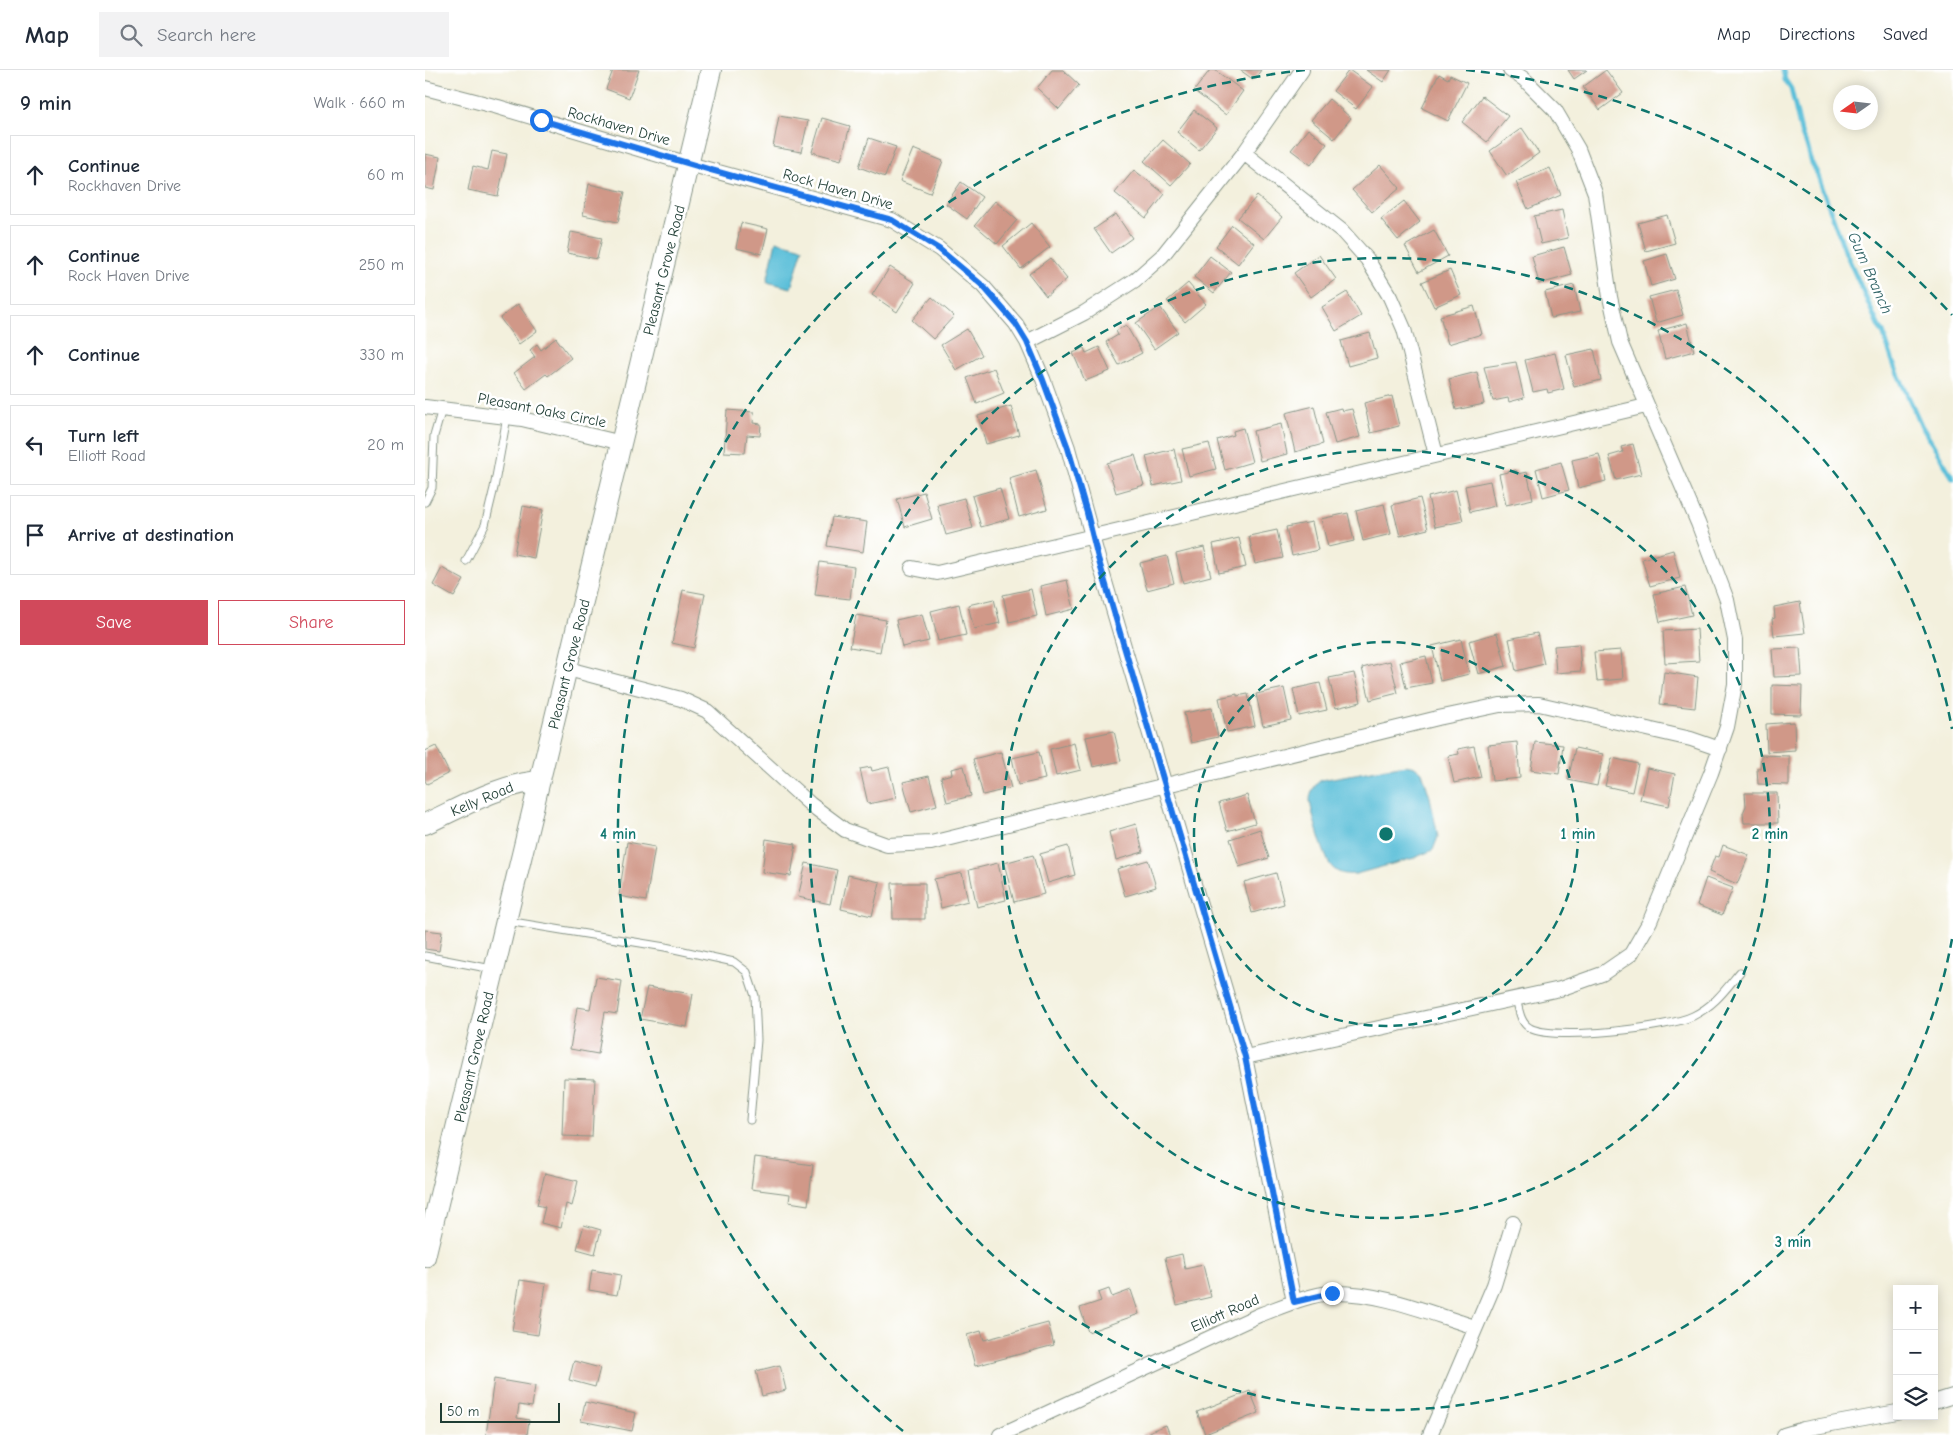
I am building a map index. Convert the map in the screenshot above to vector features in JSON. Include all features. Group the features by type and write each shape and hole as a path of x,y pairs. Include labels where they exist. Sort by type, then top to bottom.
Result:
{"street":[{"name":"Pleasant Grove Road","path":"425,1254 711,70"},
{"path":"1027,342 1084,312 1135,280 1162,256 1244,153 1302,70"},
{"path":"1245,1057 1560,989 1602,974 1631,954 1650,921 1711,773 1727,727 1735,684 1735,640 1727,600 1698,523 1620,342 1610,297 1595,193 1578,149 1555,110 1524,79 1510,70"},
{"name":"Rockhaven Drive","path":"425,88 498,107 689,164"},
{"path":"1244,153 1343,231 1367,258 1390,297 1404,329 1436,455"},
{"name":"Rock Haven Drive","path":"689,164 892,220 939,249 983,286 1016,324 1027,342 1068,448 1092,537 1245,1057 1294,1302"},
{"path":"912,568 937,573 1646,406"},
{"name":"Pleasant Oaks Circle","path":"425,407 507,417 622,443"},
{"path":"567,668 681,699 707,711 810,804 845,830 887,845 931,843 1438,718 1500,705 1539,704 1691,739 1719,749"},
{"name":"Kelly Road","path":"425,824 503,789 524,782 540,781"},
{"path":"1430,1435 1494,1285 1513,1223"},
{"name":"Elliott Road","path":"1000,1435 1259,1315 1294,1302 1332,1293 1381,1298 1475,1327"},
{"path":"1938,1401 1953,1396"},
{"path":"1784,1435 1804,1429 1893,1413"}],"lane":[{"path":"425,502 432,488 434,436 442,409"},
{"path":"466,561 485,525 495,488 507,417"},
{"path":"507,920 665,947 734,962 747,972 755,996 757,1040 750,1120"},
{"path":"425,956 495,969"},
{"path":"1516,998 1521,1020 1529,1028 1546,1034 1609,1032 1647,1028 1675,1023 1705,1010 1720,998 1740,972"}],"water":[{"path":"776,241 803,248 791,288 767,282"},
{"path":"1405,765 1416,767 1422,772 1430,797 1438,837 1433,850 1414,858 1356,874 1336,871 1325,854 1313,814 1310,800 1315,786 1321,780"}],"building":[{"path":"613,70 639,70 629,98 606,89"},
{"path":"1052,70 1063,70 1079,85 1059,109 1037,88"},
{"path":"1210,70 1215,70 1243,91 1226,115 1194,91"},
{"path":"1240,70 1261,70 1254,80"},
{"path":"1349,70 1373,87 1356,109 1333,91"},
{"path":"1366,70 1391,70 1383,82"},
{"path":"1568,70 1587,70 1574,79"},
{"path":"1606,70 1623,93 1600,110 1583,87"},
{"path":"1439,74 1448,79 1450,75 1467,83 1448,121 1422,108"},
{"path":"1482,96 1508,116 1487,142 1462,122"},
{"path":"1329,99 1351,118 1334,139 1311,120"},
{"path":"1194,110 1217,128 1199,150 1177,132"},
{"path":"779,116 808,121 801,152 773,147"},
{"path":"822,118 850,126 841,160 812,152"},
{"path":"1522,128 1539,153 1507,176 1490,151"},
{"path":"1308,129 1327,144 1311,165 1291,150"},
{"path":"869,138 896,147 885,177 859,167"},
{"path":"1163,140 1190,164 1171,185 1144,161"},
{"path":"913,149 943,161 930,193 900,181"},
{"path":"492,151 507,154 498,196 468,190 473,166 488,170"},
{"path":"425,154 440,157 434,190 425,188"},
{"path":"1380,165 1400,188 1372,212 1352,190"},
{"path":"1550,168 1561,195 1528,209 1516,182"},
{"path":"1134,170 1165,194 1146,218 1115,193"},
{"path":"961,182 982,197 967,219 946,204"},
{"path":"589,184 625,192 618,222 583,215"},
{"path":"1257,196 1282,217 1264,239 1238,218"},
{"path":"995,201 1017,220 997,244 975,225"},
{"path":"1404,201 1420,222 1398,240 1381,219"},
{"path":"1562,210 1568,238 1541,244 1534,216"},
{"path":"1116,214 1132,238 1111,253 1094,229"},
{"path":"1667,215 1675,243 1646,251 1638,223"},
{"path":"741,223 768,229 762,254 736,248"},
{"path":"1031,223 1050,247 1021,269 1003,246"},
{"path":"1232,225 1254,243 1238,264 1216,246"},
{"path":"1434,230 1448,256 1419,272 1405,246"},
{"path":"571,232 602,238 597,259 567,253"},
{"path":"1564,247 1572,275 1539,284 1532,256"},
{"path":"1667,254 1675,279 1651,286 1644,261"},
{"path":"1319,255 1336,279 1311,297 1294,273"},
{"path":"1210,256 1231,272 1214,293 1194,277"},
{"path":"1050,258 1067,279 1046,296 1029,274"},
{"path":"890,267 915,283 897,312 872,295"},
{"path":"1450,270 1461,295 1434,307 1422,282"},
{"path":"1188,283 1206,304 1185,322 1167,301"},
{"path":"1574,285 1580,312 1551,318 1545,292"},
{"path":"1676,290 1683,315 1656,323 1649,297"},
{"path":"1347,292 1361,316 1336,331 1322,307"},
{"path":"932,297 954,316 933,339 912,320"},
{"path":"518,304 537,331 519,344 500,318"},
{"path":"1474,306 1482,334 1448,344 1440,316"},
{"path":"1160,307 1178,332 1154,349 1136,323"},
{"path":"1687,323 1694,351 1665,359 1658,331"},
{"path":"1126,325 1142,353 1119,365 1106,342 1118,335 1116,331"},
{"path":"967,329 982,355 956,370 941,345"},
{"path":"1370,333 1377,358 1348,366 1341,341"},
{"path":"556,338 571,358 548,376 546,374 526,389 514,373 535,357 530,350 537,344 541,350"},
{"path":"1099,347 1110,371 1085,381 1073,353 1084,348 1086,353"},
{"path":"1594,349 1601,380 1574,387 1566,355"},
{"path":"1555,353 1564,389 1548,393 1547,389 1533,392 1525,360"},
{"path":"1516,362 1524,398 1509,402 1508,398 1493,401 1484,367"},
{"path":"994,368 1004,393 977,404 967,378"},
{"path":"1477,372 1484,404 1456,410 1449,379"},
{"path":"1392,396 1399,426 1371,433 1364,403"},
{"path":"1011,406 1019,435 986,444 978,416"},
{"path":"1314,406 1323,444 1295,452 1286,413"},
{"path":"1341,408 1342,411 1352,409 1360,437 1335,444 1326,412"},
{"path":"727,410 754,412 753,423 761,424 760,436 747,435 745,453 724,452"},
{"path":"1281,424 1287,454 1260,461 1253,431"},
{"path":"1243,428 1252,462 1225,470 1217,440 1234,435 1233,431"},
{"path":"1209,443 1216,469 1189,476 1182,449"},
{"path":"1633,444 1641,474 1616,480 1609,456 1623,452 1621,447"},
{"path":"1174,449 1181,480 1153,486 1146,456"},
{"path":"1599,454 1606,481 1578,488 1572,460"},
{"path":"1135,455 1144,485 1116,493 1107,463"},
{"path":"1561,462 1569,490 1543,497 1536,469"},
{"path":"1036,470 1047,509 1019,517 1009,478"},
{"path":"1516,470 1517,474 1527,472 1533,499 1506,505 1499,474"},
{"path":"1490,481 1495,506 1470,512 1465,486"},
{"path":"1000,488 1009,519 981,527 972,496"},
{"path":"1456,490 1463,521 1435,527 1428,497"},
{"path":"924,492 932,519 905,527 897,499"},
{"path":"964,498 973,528 946,535 937,505"},
{"path":"1420,498 1428,529 1400,536 1392,505"},
{"path":"1384,504 1391,534 1363,541 1356,511"},
{"path":"523,506 543,510 534,558 514,554"},
{"path":"1348,513 1354,541 1328,547 1321,519"},
{"path":"832,517 867,522 863,552 827,546"},
{"path":"1312,522 1318,550 1292,556 1286,527"},
{"path":"1277,530 1283,558 1255,564 1249,536"},
{"path":"1239,538 1246,567 1219,573 1213,544"},
{"path":"1204,547 1211,576 1183,583 1176,554"},
{"path":"1673,550 1680,578 1650,586 1642,559"},
{"path":"1167,556 1174,583 1147,590 1140,563"},
{"path":"820,562 854,567 850,599 815,595"},
{"path":"442,568 464,580 454,597 433,585"},
{"path":"1067,580 1074,609 1046,616 1040,586"},
{"path":"1685,587 1692,615 1660,622 1654,594"},
{"path":"1031,589 1037,616 1009,622 1003,595"},
{"path":"683,590 705,594 694,648 672,643"},
{"path":"994,599 1000,623 974,629 968,605"},
{"path":"1800,602 1805,633 1774,636 1772,619 1775,618 1774,607"},
{"path":"959,604 966,635 938,641 931,611"},
{"path":"922,614 929,641 902,647 896,620"},
{"path":"856,615 886,620 880,652 850,647"},
{"path":"1697,629 1699,661 1665,663 1663,631"},
{"path":"1497,633 1506,666 1478,674 1469,641"},
{"path":"1537,633 1544,664 1516,671 1509,639"},
{"path":"1461,639 1469,674 1440,681 1432,646"},
{"path":"1579,644 1581,671 1556,673 1554,646"},
{"path":"1800,648 1802,676 1774,677 1772,649"},
{"path":"1621,650 1623,679 1597,681 1594,652"},
{"path":"1426,656 1432,683 1406,688 1400,662"},
{"path":"1390,661 1398,693 1370,700 1362,668"},
{"path":"1664,672 1698,677 1695,708 1660,704"},
{"path":"1354,673 1361,702 1336,708 1329,678"},
{"path":"1320,683 1327,710 1299,716 1293,689"},
{"path":"1772,685 1802,686 1801,715 1772,714"},
{"path":"1284,688 1291,720 1263,726 1256,694"},
{"path":"1237,694 1237,696 1248,694 1255,726 1227,732 1219,698"},
{"path":"1212,708 1218,737 1191,743 1184,713"},
{"path":"1794,722 1795,750 1767,752 1766,724"},
{"path":"1114,731 1121,761 1093,767 1086,737"},
{"path":"1517,742 1520,778 1492,781 1488,745"},
{"path":"1535,742 1563,745 1559,774 1531,770"},
{"path":"1074,743 1081,770 1056,776 1050,749"},
{"path":"436,746 449,773 427,784 425,781 425,751"},
{"path":"1474,746 1481,777 1454,783 1448,756 1459,754 1458,749"},
{"path":"1575,748 1603,754 1597,786 1568,780"},
{"path":"1001,752 1011,788 983,795 973,759"},
{"path":"1039,752 1045,779 1018,785 1012,758"},
{"path":"1761,755 1789,756 1789,785 1758,784 1757,768 1760,768"},
{"path":"1612,758 1638,764 1632,792 1605,786"},
{"path":"964,766 971,796 947,802 941,777 952,774 951,769"},
{"path":"871,767 872,771 889,767 896,798 868,804 860,769"},
{"path":"1647,768 1675,774 1669,806 1640,800"},
{"path":"929,776 937,805 911,812 903,782"},
{"path":"1745,793 1777,793 1778,823 1744,823"},
{"path":"1247,795 1255,823 1227,831 1219,803"},
{"path":"1136,824 1143,852 1116,860 1109,832"},
{"path":"1260,829 1269,858 1239,867 1230,839"},
{"path":"766,839 796,844 791,876 762,872"},
{"path":"627,842 655,847 646,901 619,896"},
{"path":"1723,845 1749,855 1737,884 1709,872 1715,856 1719,857"},
{"path":"1068,846 1075,875 1048,883 1040,854"},
{"path":"1033,855 1044,894 1014,902 1004,863"},
{"path":"1148,860 1156,887 1125,896 1117,869"},
{"path":"806,863 837,870 830,904 798,897"},
{"path":"998,863 1006,900 977,907 969,870"},
{"path":"962,873 968,901 941,908 934,879"},
{"path":"1276,873 1284,904 1252,913 1244,882"},
{"path":"848,875 880,882 872,916 841,909"},
{"path":"1706,878 1733,888 1722,915 1697,905"},
{"path":"892,883 925,883 925,919 893,919"},
{"path":"425,930 442,932 439,951 425,949"},
{"path":"596,977 622,981 617,1014 605,1012 598,1054 570,1049 577,1007 590,1009"},
{"path":"647,987 693,994 687,1027 640,1019"},
{"path":"564,1078 595,1079 592,1137 562,1136"},
{"path":"755,1157 813,1165 808,1205 789,1202 790,1194 751,1189"},
{"path":"545,1173 578,1181 572,1206 566,1204 561,1228 541,1223 545,1207 537,1205"},
{"path":"584,1225 601,1230 595,1254 577,1249"},
{"path":"1182,1254 1185,1269 1203,1265 1211,1297 1177,1305 1165,1258"},
{"path":"592,1270 621,1275 617,1295 589,1290"},
{"path":"520,1280 546,1284 538,1335 512,1331"},
{"path":"1109,1289 1112,1297 1131,1290 1139,1314 1088,1332 1080,1308 1101,1301 1098,1293"},
{"path":"1048,1323 1054,1345 975,1366 967,1335 981,1331 984,1340"},
{"path":"574,1361 600,1368 595,1387 569,1380"},
{"path":"780,1365 786,1390 762,1396 756,1371"},
{"path":"494,1379 535,1386 532,1407 519,1405 517,1418 529,1420 527,1435 486,1435"},
{"path":"1250,1391 1259,1413 1205,1434 1197,1412"},
{"path":"585,1402 636,1413 632,1431 581,1421"},
{"path":"1166,1425 1170,1435 1141,1435"}],"waterway":[{"name":"Gum Branch","path":"1783,70 1785,80 1791,89 1802,136 1807,145 1812,164 1845,251 1883,332 1894,365 1921,425 1953,478"}],"route":[{"path":"541,120 689,164 892,220 939,249 983,286 1017,326 1027,342 1043,380 1068,448 1098,558 1245,1057 1294,1302 1332,1293"}]}
